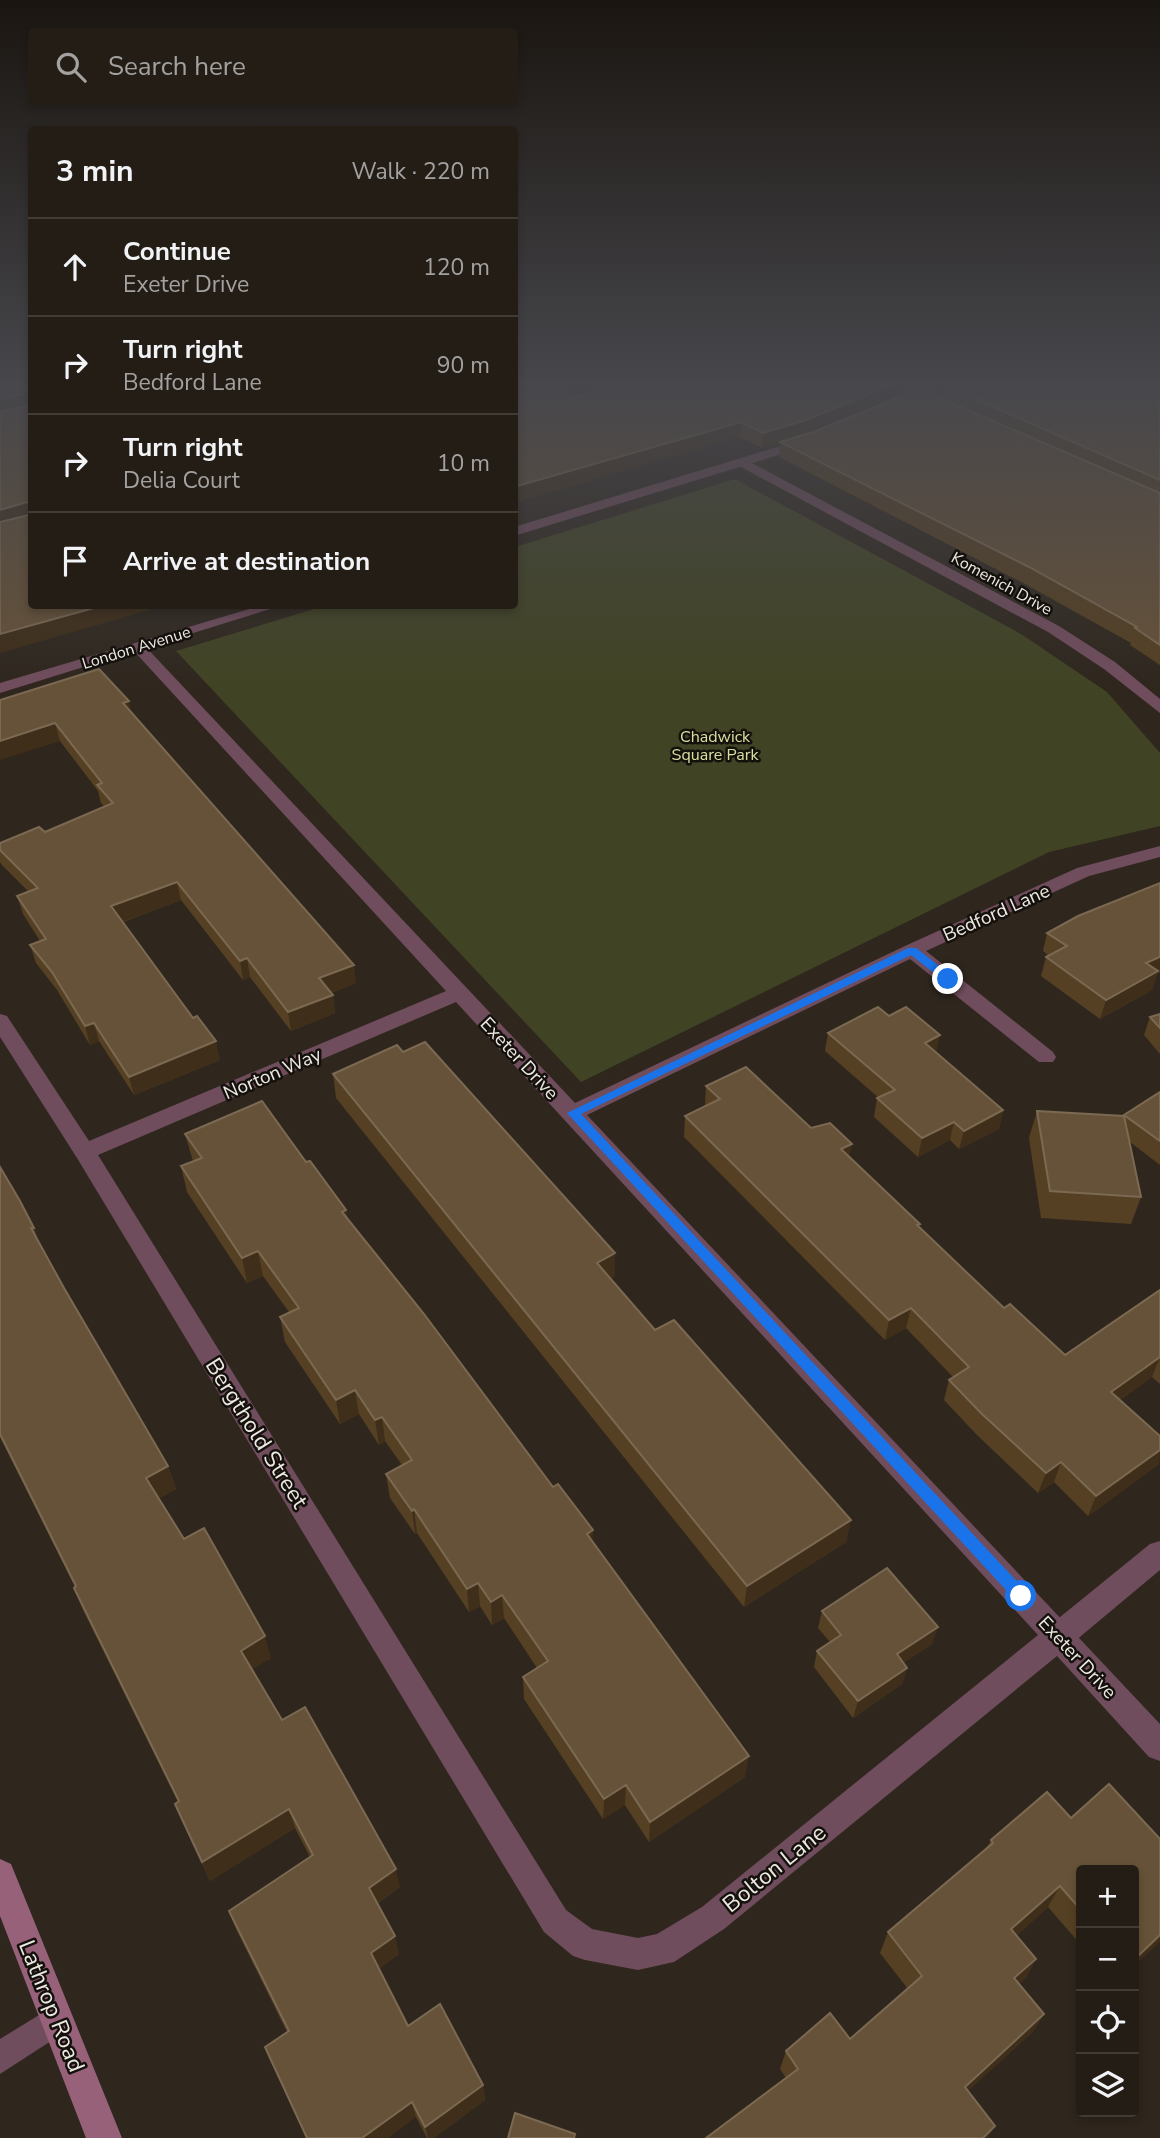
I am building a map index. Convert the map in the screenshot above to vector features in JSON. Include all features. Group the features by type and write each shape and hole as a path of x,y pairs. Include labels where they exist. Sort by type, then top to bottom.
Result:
{"main road":[{"name":"Lathrop Road","path":"0,1875 104,2138"}],"street":[{"path":"518,531 665,487"},
{"name":"Komenich Drive","path":"786,487 1009,604 1101,660 1160,708"},
{"name":"London Avenue","path":"0,688 262,609"},
{"name":"Exeter Drive","path":"138,647 1160,1746"},
{"name":"Bedford Lane","path":"573,1113 912,950 1083,872 1160,850"},
{"path":"912,950 1045,1057"},
{"name":"Norton Way","path":"85,1153 460,993"},
{"name":"Bergthold Street","path":"0,1021 85,1153 429,1714"},
{"name":"Bolton Lane","path":"429,1714 555,1921 585,1944 638,1954 662,1950 713,1918 1160,1553"}],"lane":[{"path":"0,2058 57,2019"}],"green space":[{"name":"Chadwick Square Park","path":"710,487 749,487 1021,634 1107,692 1160,753 1160,826 1049,852 581,1082 176,651 314,609 518,609 518,546"}],"building":[{"path":"0,487 28,487 28,503 0,510"},
{"path":"869,487 1146,487 1160,493 1160,645 1135,628 1137,627 1029,567"},
{"path":"28,515 28,609 90,609 0,634 0,522"},
{"path":"99,669 129,701 123,703 354,965 319,978 333,995 288,1012 247,958 240,961 177,882 111,906 193,1018 197,1016 216,1041 129,1077 94,1023 85,1026 52,972 30,945 46,939 17,896 38,888 0,850 0,843 39,827 45,832 113,803 97,785 102,783 55,723 0,741 0,700"},
{"path":"1160,883 1160,957 1146,963 1158,971 1106,1000 1046,957 1067,946 1047,933 1078,916"},
{"path":"878,1007 889,1016 906,1007 940,1035 925,1043 1003,1110 964,1131 954,1122 922,1138 877,1098 895,1090 828,1033"},
{"path":"1160,1014 1160,1028 1150,1017"},
{"path":"425,1042 615,1253 597,1263 655,1330 674,1320 851,1520 747,1586 333,1074 397,1045 403,1052"},
{"path":"746,1067 811,1128 830,1123 852,1144 841,1149 920,1224 917,1225 1004,1308 1010,1304 1065,1355 1160,1290 1160,1357 1111,1392 1160,1436 1160,1450 1096,1496 1061,1462 1046,1473 982,1414 949,1380 969,1367 911,1308 889,1320 685,1116 720,1099 706,1086"},
{"path":"1160,1092 1160,1141 1124,1115"},
{"path":"262,1101 306,1162 310,1161 346,1210 342,1212 424,1314 553,1487 558,1484 593,1530 587,1534 749,1756 650,1822 626,1785 604,1799 523,1677 548,1661 502,1595 491,1602 478,1583 467,1589 414,1509 412,1511 386,1474 412,1460 382,1417 375,1420 355,1390 336,1400 280,1317 299,1308 258,1251 242,1258 181,1166 202,1158 185,1134"},
{"path":"1037,1111 1124,1116 1141,1197 1050,1191"},
{"path":"0,1167 64,1288 168,1466 146,1478 184,1539 204,1528 265,1636 241,1651 282,1720 305,1707 396,1869 369,1888 395,1936 371,1953 408,2026 440,2004 483,2085 425,2127 412,2102 362,2138 307,2138 265,2047 289,2031 229,1911 313,1855 289,1809 202,1862 175,1804 179,1801 0,1434"},
{"path":"887,1568 938,1627 897,1654 907,1668 858,1701 817,1651 841,1635 822,1611"},
{"path":"1109,1784 1160,1839 1160,1935 1139,1955 1139,1865 1076,1865 1076,1904 1060,1886 1011,1929 1036,1959 1014,1978 1044,2014 965,2087 995,2126 983,2138 706,2138 798,2069 786,2051 830,2013 850,2039 922,1976 888,1932 993,1843 991,1840 1047,1792 1071,1818"},
{"path":"515,2113 575,2134 574,2138 508,2138"}],"route":[{"path":"948,979 912,950 573,1113 1021,1596"}]}
